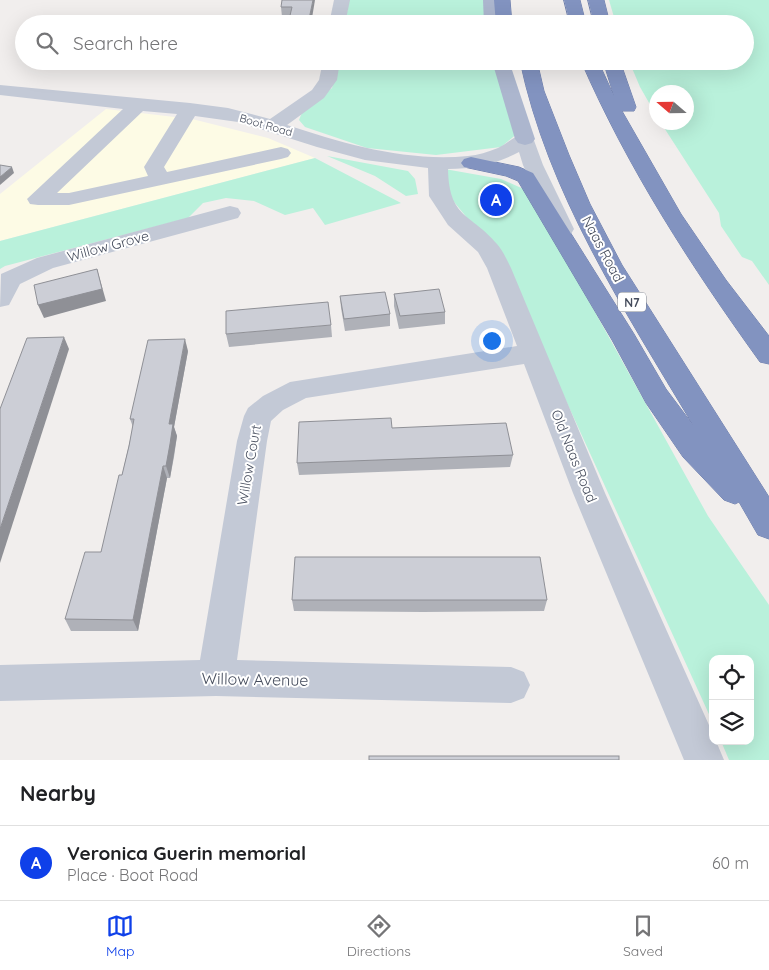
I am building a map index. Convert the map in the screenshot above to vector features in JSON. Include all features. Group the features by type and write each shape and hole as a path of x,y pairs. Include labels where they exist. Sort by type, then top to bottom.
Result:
{"highway":[{"path":"502,0 503,15"},
{"path":"572,0 576,15"},
{"path":"596,0 600,15"},
{"path":"517,70 523,93 542,139 557,168 575,195"},
{"name":"Naas Road","path":"530,70 535,92 575,195 610,265 767,522"},
{"path":"593,70 609,108 649,182 721,291 769,355"},
{"path":"614,70 620,91 644,150 649,182"},
{"path":"471,163 512,171 526,178 656,396 694,449 767,522"}],"main road":[{"path":"491,0 492,15"},
{"path":"503,70 525,139"}],"street":[{"path":"339,15 342,0"},
{"path":"272,126 318,94 328,80 330,70"},
{"name":"Boot Road","path":"0,90 228,114 355,152 399,160 471,163 514,149 525,139"},
{"path":"139,104 38,199 69,199 281,153"},
{"path":"160,179 154,167 190,109"},
{"name":"Naas Road","path":"525,139 533,165 580,267"},
{"name":"Old Naas Road","path":"438,162 440,196 456,220 488,248 499,268 589,493 704,760"},
{"name":"Willow Grove","path":"0,299 10,279 45,263 230,213"},
{"name":"Willow Court","path":"216,678 252,441 258,416 273,403 300,389 532,353"},
{"name":"Willow Avenue","path":"0,683 216,678 511,685"}],"shaded area":[{"path":"106,109 192,119 268,138 315,158 0,241 0,194"}],"green space":[{"path":"349,0 488,0 489,15 346,15"},
{"path":"609,0 769,0 769,285 752,261 742,257 721,226 719,213 666,130 694,130 694,85 649,85 649,103 633,70 754,70 754,15 613,15"},
{"path":"337,70 499,70 518,133 501,147 436,155 367,148 305,127 299,120 303,110 332,88"},
{"path":"327,156 408,171 415,179 418,194 406,196 375,176"},
{"path":"315,158 401,203 325,225 313,208 285,215 254,201 226,198 203,203 188,218 5,266 0,269 0,241"},
{"path":"439,168 501,179 528,191 708,516 769,605 769,760 729,760 723,745 754,745 754,655 709,655 709,714 521,302 468,219 445,191"}],"building":[{"path":"282,0 313,0 310,15 290,15 292,7 281,7"},
{"path":"0,165 12,167 0,177"},
{"path":"97,269 102,289 38,305 34,285"},
{"path":"439,289 445,312 400,316 394,294"},
{"path":"385,292 390,314 344,319 340,296"},
{"path":"328,302 331,325 226,334 226,311"},
{"path":"64,337 0,529 0,409 27,338"},
{"path":"185,339 169,424 173,424 166,466 163,466 133,620 65,619 85,552 101,552 119,475 122,475 129,446 134,419 130,419 148,340"},
{"path":"391,418 392,428 506,423 513,455 297,463 299,422"},
{"path":"295,557 540,557 547,600 292,600"},
{"path":"369,756 619,756 619,760 369,760"}],"place":[{"name":"Veronica Guerin memorial","path":"496,200"}]}
